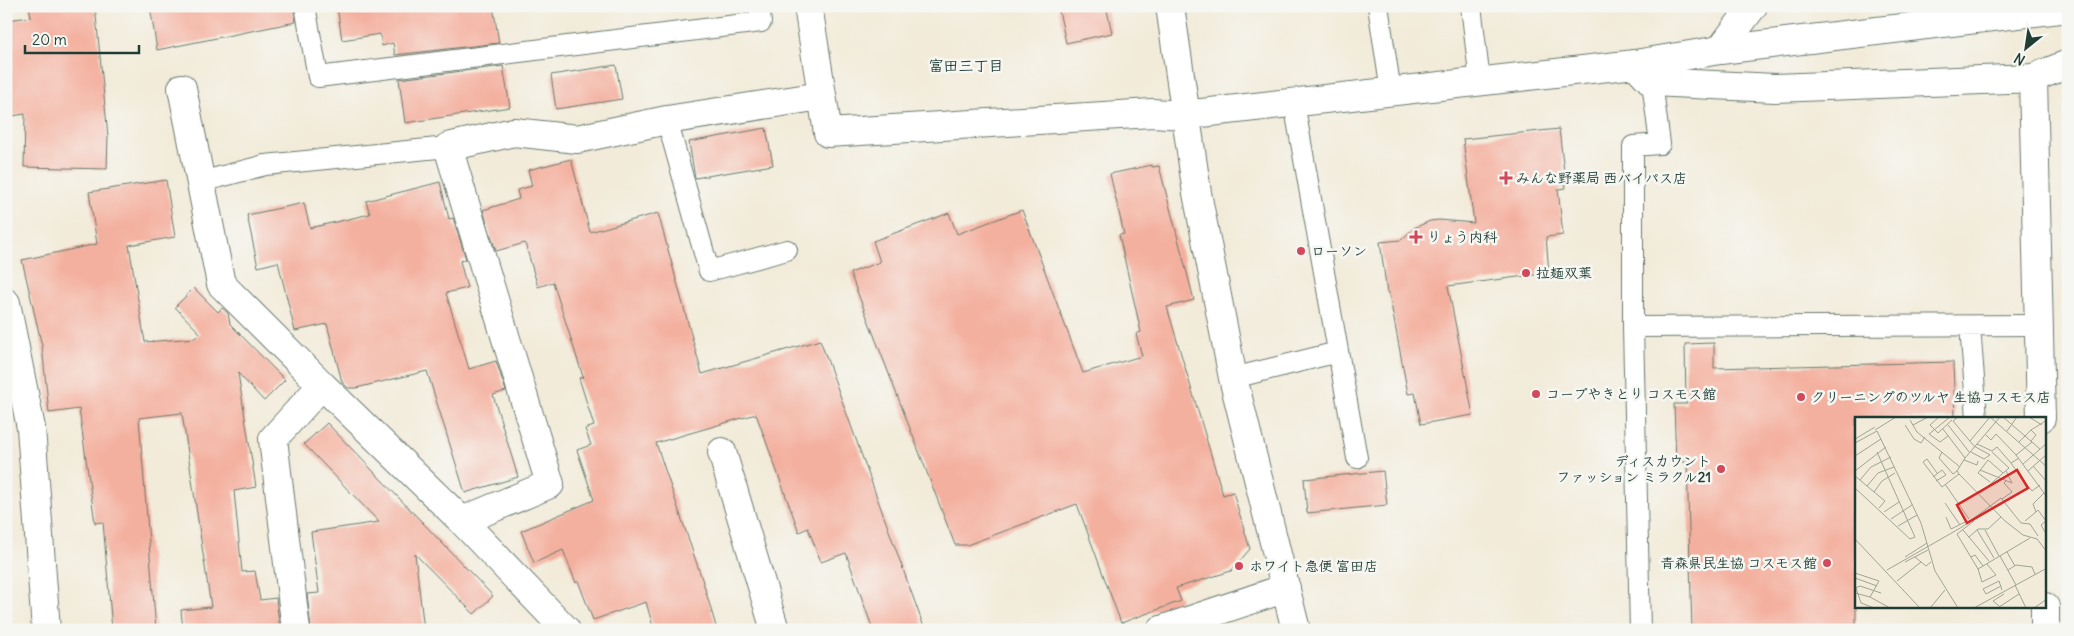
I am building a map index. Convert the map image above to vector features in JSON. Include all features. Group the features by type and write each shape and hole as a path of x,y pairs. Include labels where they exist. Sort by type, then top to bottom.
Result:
{"street":[{"path":"808,6 828,134 1152,114 1184,116 1480,82 1643,73 1775,88 2033,78 2068,64"},
{"path":"1170,6 1184,116 1233,378 1296,630"},
{"path":"1720,50 1753,6"},
{"path":"1643,73 1720,50 2068,8"},
{"path":"2033,78 2040,417"},
{"path":"182,88 221,284 462,521 566,630"},
{"path":"462,521 550,484 448,147 514,132 577,139 667,120 821,96"},
{"path":"6,303 31,428 46,630"},
{"path":"296,630 273,439 322,385"},
{"path":"722,452 775,630"},
{"path":"1161,630 1286,588"},
{"path":"2045,608 2045,630"}],"lane":[{"path":"305,6 318,77 761,22 759,6"},
{"path":"1378,6 1391,92"},
{"path":"1471,6 1480,82"},
{"path":"1640,630 1633,327 1633,146 1660,144 1643,73"},
{"path":"1294,103 1357,458"},
{"path":"667,120 708,271 786,250"},
{"path":"200,182 265,165 448,147"},
{"path":"1633,327 2038,325"},
{"path":"1970,326 1977,417"},
{"path":"1233,378 1338,352"}],"building":[{"path":"29,6 95,6 108,136 107,169 24,167 25,114 6,117 6,20 31,17"},
{"path":"150,6 293,6 296,22 157,50"},
{"path":"337,6 493,6 499,43 395,55 393,43 382,46 380,34 342,40"},
{"path":"1058,6 1106,6 1112,33 1066,43"},
{"path":"616,65 622,99 556,109 551,75"},
{"path":"503,66 510,107 405,123 399,79"},
{"path":"766,128 773,165 695,178 689,142"},
{"path":"1559,129 1566,188 1558,189 1563,235 1546,237 1549,273 1448,286 1473,415 1421,424 1415,393 1408,394 1389,293 1387,293 1380,242 1401,240 1414,228 1430,221 1474,223 1463,139"},
{"path":"571,159 590,232 658,213 702,374 820,340 925,630 873,630 846,553 821,562 808,528 799,532 756,414 656,443 703,582 717,630 654,630 646,602 593,620 578,581 576,583 563,550 534,563 521,531 594,500 577,450 591,445 585,429 594,426 579,378 583,377 553,282 538,287 525,243 496,251 483,210 519,199 517,190 532,186 528,170"},
{"path":"1152,165 1152,167 1159,166 1194,300 1167,307 1223,495 1233,492 1250,549 1231,571 1176,588 1181,601 1121,623 1077,504 967,545 955,545 850,273 880,262 873,241 949,213 957,234 1022,210 1083,373 1142,356 1136,334 1141,332 1119,235 1124,234 1110,174"},
{"path":"166,180 175,237 129,245 145,342 195,338 200,333 175,307 194,288 218,312 222,308 228,313 230,324 285,380 264,401 238,373 256,487 234,491 242,572 255,571 260,600 276,598 280,630 183,630 181,610 211,607 182,413 139,418 156,630 112,630 103,522 95,523 79,409 49,413 42,346 22,260 97,244 89,192"},
{"path":"440,182 449,219 453,218 466,259 460,261 467,288 446,293 469,369 496,361 506,391 493,395 518,477 465,493 427,371 356,388 348,388 342,382 327,324 295,331 278,262 258,267 247,215 304,203 310,228 370,214 366,201"},
{"path":"1714,343 1714,368 1953,362 1955,417 1855,417 1856,630 1692,630 1687,462 1676,462 1674,404 1686,404 1685,344"},
{"path":"327,423 493,596 474,614 415,554 424,630 311,630 307,594 319,593 311,532 379,522 304,444"},
{"path":"1383,471 1387,505 1307,513 1304,479"}],"place":[{"name":"みんな野薬局 西バイパス店","path":"1506,178"},
{"name":"りょう内科","path":"1416,237"},
{"name":"ローソン","path":"1301,251"},
{"name":"拉麺双葉","path":"1526,273"},
{"name":"コープやきとり コスモス館","path":"1536,394"},
{"name":"クリーニングのツルヤ 生協コスモス店","path":"1801,397"},
{"name":"ディスカウント ファッション ミラクル21","path":"1721,469"},
{"name":"青森県民生協 コスモス館","path":"1827,563"},
{"name":"ホワイト急便 富田店","path":"1239,566"}],"district":[{"name":"富田三丁目","path":"966,66"}]}
